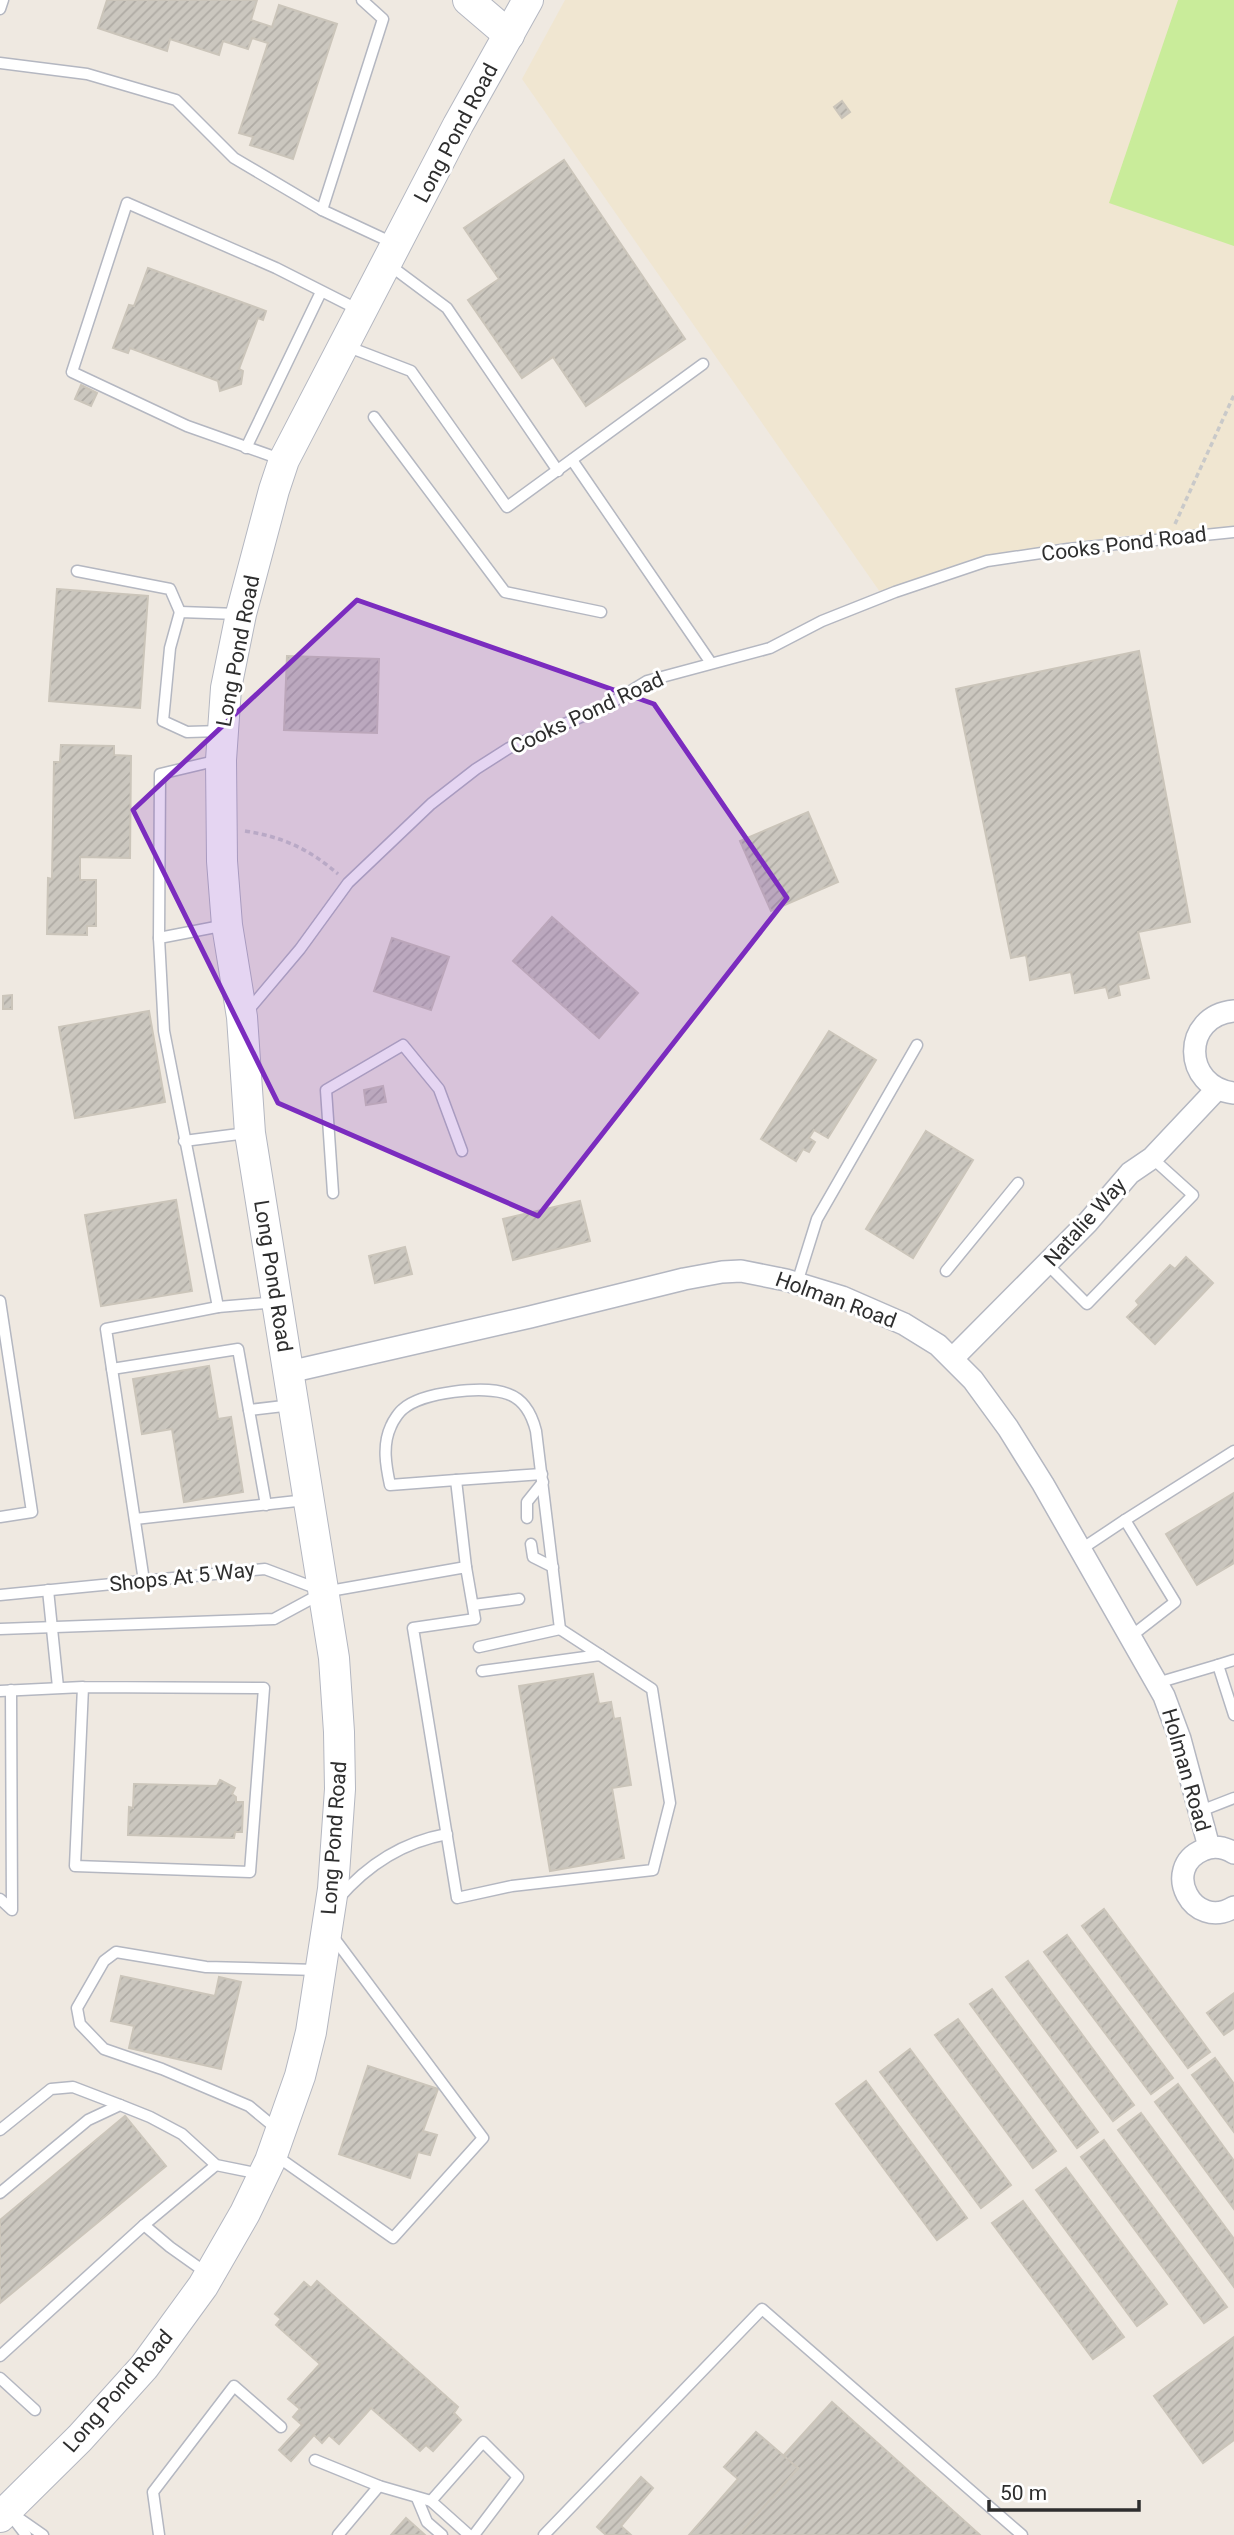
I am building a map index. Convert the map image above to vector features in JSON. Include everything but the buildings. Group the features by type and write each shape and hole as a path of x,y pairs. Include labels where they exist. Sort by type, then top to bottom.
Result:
{"street":[{"path":"468,0 509,35"},
{"name":"Long Pond Road","path":"2,2510 80,2438 130,2384 210,2275 272,2153 300,2076 311,2032 339,1825 340,1755 336,1683 324,1592 250,1133 242,1017 227,925 221,746 226,688 241,614 284,460 458,125 528,0"},
{"name":"Natalie Way","path":"953,1358 1088,1222 1130,1173 1152,1158 1226,1091 1203,1077 1195,1060 1195,1042 1211,1019 1234,1011"},
{"name":"Holman Road","path":"289,1372 684,1279 741,1271 797,1283 842,1297 889,1317 921,1334 953,1358 974,1380 1008,1428 1164,1696 1180,1739 1209,1847"},
{"name":"Holman Road","path":"1234,1853 1219,1847 1209,1847 1191,1858 1183,1874 1184,1891 1193,1904 1208,1912 1223,1912 1234,1907"}],"lane":[{"path":"0,9 3,0"},
{"path":"322,210 383,19 362,0"},
{"path":"0,63 87,74 176,100 234,158 392,254 447,308 558,471"},
{"path":"284,460 187,426 72,372 127,203 276,268 362,311"},
{"path":"246,448 321,292"},
{"path":"343,345 411,371 507,507 703,364"},
{"path":"374,416 505,592 601,612"},
{"path":"572,460 711,663"},
{"name":"Cooks Pond Road","path":"242,1017 300,949 348,883 431,804 476,769 509,748 606,706 647,681 770,648 822,621 895,592 987,561 1234,532"},
{"path":"78,571 170,589 180,612 170,648 163,722 221,746"},
{"path":"180,612 241,614"},
{"path":"218,1307 164,1031 159,938 160,774 221,746"},
{"path":"159,938 227,925"},
{"path":"333,1193 326,1090 403,1045 439,1090 462,1151"},
{"path":"797,1283 817,1219 917,1045"},
{"path":"184,1141 250,1133"},
{"path":"1047,1264 1087,1304 1193,1195 1152,1158"},
{"path":"946,1271 1018,1183"},
{"path":"0,1301 32,1512 0,1517"},
{"path":"144,1581 106,1329 218,1307 278,1302"},
{"path":"112,1368 238,1349 266,1505"},
{"path":"542,1478 390,1485 384,1455 390,1428 403,1409 425,1398 472,1390 510,1394 532,1413 542,1478 561,1629"},
{"path":"249,1410 294,1405"},
{"path":"1080,1550 1234,1451"},
{"path":"527,1518 527,1502 542,1478"},
{"path":"456,1480 475,1619 413,1628 457,1898 512,1886 653,1870 670,1803 652,1689 561,1629 479,1647"},
{"path":"135,1519 309,1500"},
{"path":"1125,1520 1175,1602 1130,1637"},
{"path":"531,1544 533,1557 553,1567"},
{"path":"324,1592 466,1567"},
{"name":"Shops At 5 Way","path":"0,1595 265,1569 324,1592"},
{"path":"47,1590 58,1687"},
{"name":"Shops At 5 Way","path":"0,1629 274,1619 324,1592"},
{"path":"473,1605 519,1598"},
{"path":"482,1671 600,1656"},
{"path":"1157,1683 1234,1660"},
{"path":"1218,1665 1234,1715"},
{"path":"0,1899 12,1910 6,1691 58,1687 82,1687 264,1688 250,1872 75,1866 82,1687"},
{"path":"1198,1812 1234,1798"},
{"path":"321,1970 206,1967 116,1952 104,1961 77,2008 80,2024 104,2049 162,2069 249,2106 272,2153 393,2238 483,2138 328,1919 371,1865 421,1838 447,1834"},
{"path":"0,2130 51,2089 73,2087 150,2117 182,2134 216,2165"},
{"path":"0,2193 88,2120 120,2105"},
{"path":"0,2356 144,2224 216,2165 272,2153"},
{"path":"144,2224 170,2247 210,2275"},
{"path":"548,2532 762,2309 1022,2535"},
{"path":"0,2378 35,2410"},
{"path":"159,2535 153,2493 234,2386 281,2427"},
{"path":"315,2460 379,2486 431,2501 471,2535 518,2477 483,2442 431,2501"},
{"path":"338,2535 379,2486"},
{"path":"416,2498 427,2522 442,2535"},
{"path":"2,2510 26,2535"},
{"path":"2,2510 43,2535"}],"path":[{"path":"1168,538 1234,396"},
{"path":"222,830 247,831 284,839 318,858 348,883"}],"highlighted area":[{"path":"357,600 654,704 787,898 538,1216 278,1103 133,810"}],"shaded area":[{"path":"565,0 1234,0 1234,528 1111,537 972,559 880,592 522,79"}],"green space":[{"path":"1178,0 1234,0 1234,246 1109,203"}]}
